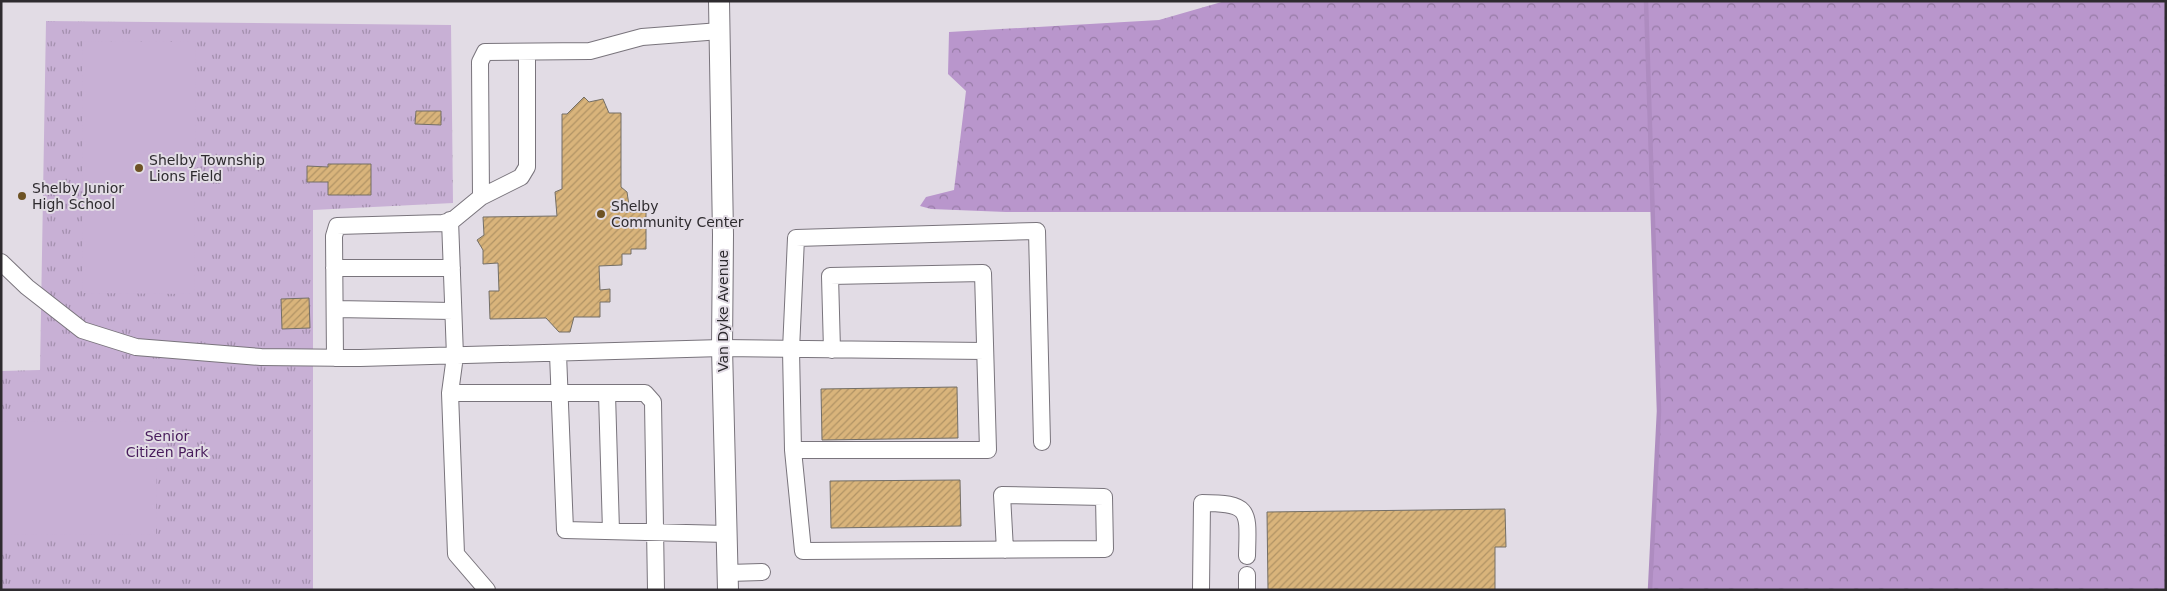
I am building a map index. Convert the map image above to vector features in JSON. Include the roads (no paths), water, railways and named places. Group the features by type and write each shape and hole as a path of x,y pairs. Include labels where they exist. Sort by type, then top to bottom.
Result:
{"main road":[{"name":"Van Dyke Avenue","path":"719,1 723,235 722,348 728,581"}],"lane":[{"path":"481,196 480,62 485,52 590,51 642,37 720,31"},
{"path":"335,358 334,236 337,226 443,223 450,220 481,196 521,177 527,167 527,52"},
{"path":"450,220 455,356 450,393 456,554 487,590"},
{"path":"1005,550 1002,495 1104,498 1105,549 1005,550 803,551 793,450 791,350 796,238 1037,231 1042,442"},
{"path":"1,262 26,287 82,330 136,347 261,357 335,358 558,354 722,348 985,352"},
{"path":"334,268 452,268"},
{"path":"793,450 988,450 983,272 830,276 832,350"},
{"path":"334,309 453,311"},
{"path":"558,354 565,530 727,534"},
{"path":"450,393 645,393 654,402 657,532 656,590"},
{"path":"607,394 611,531"},
{"path":"1201,590 1202,503 1228,503 1238,506 1244,512 1248,523 1247,556"},
{"path":"728,581 762,572"}],"waterway":[{"path":"1646,1 1659,411 1650,590"}],"place":[{"name":"Shelby Township Lions Field","path":"139,168"},
{"name":"Shelby Junior High School","path":"22,196"},
{"name":"Shelby Community Center","path":"601,214"}],"park label":[{"name":"Senior Citizen Park","path":"167,444"}]}
